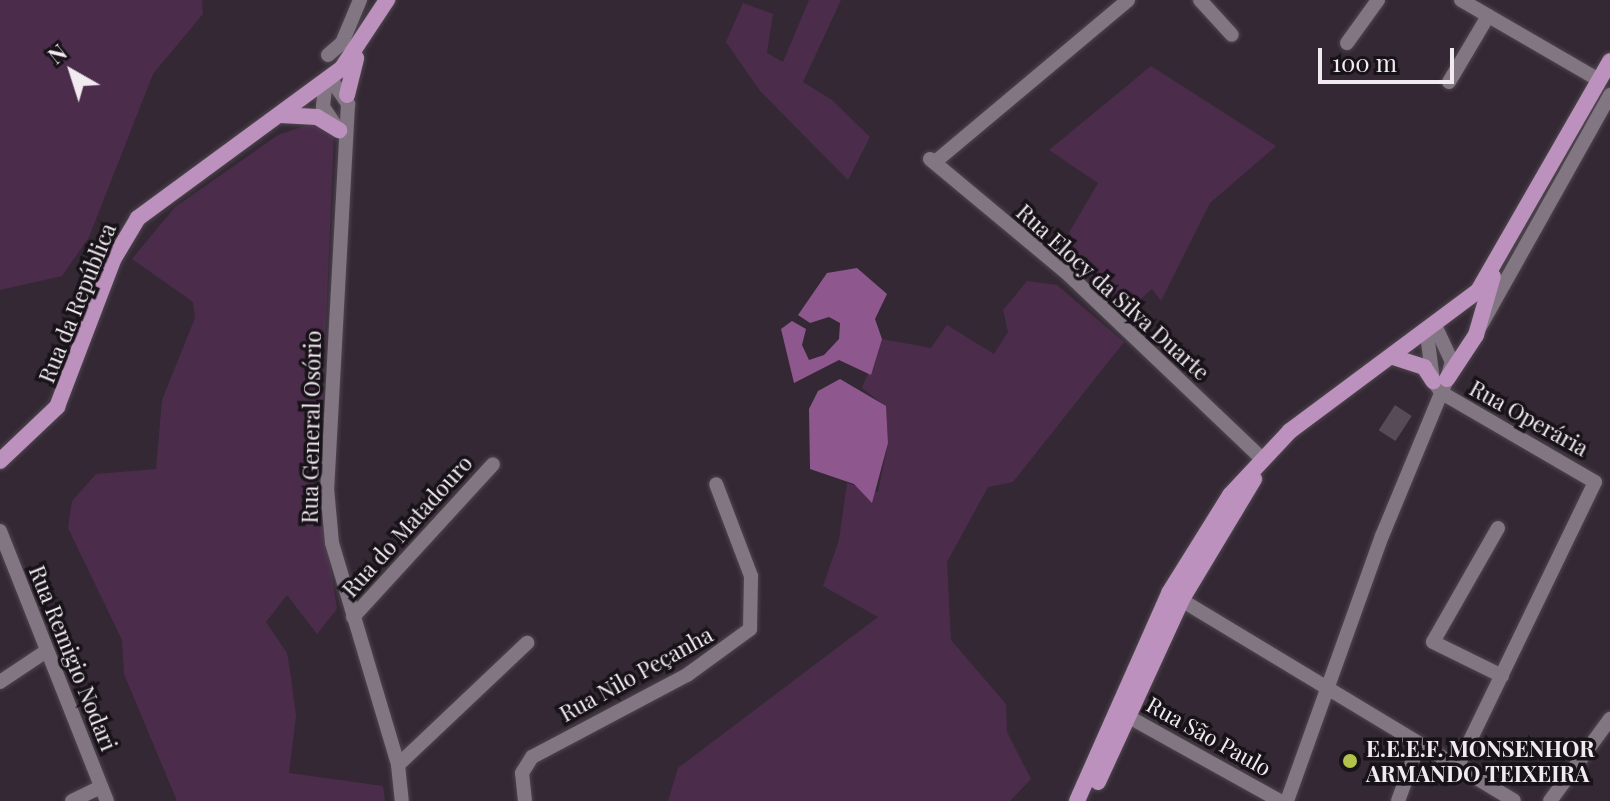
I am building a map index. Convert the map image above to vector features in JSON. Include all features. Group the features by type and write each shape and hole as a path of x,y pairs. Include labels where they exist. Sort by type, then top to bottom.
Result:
{"main road":[{"path":"347,95 361,47 387,0"},
{"name":"Rua da República","path":"0,461 57,407 113,260 138,218 328,79 361,47"},
{"path":"1077,801 1176,596 1230,495 1322,404 1455,313 1493,270 1606,71"},
{"path":"280,115 317,117 341,135"},
{"path":"1393,357 1424,367 1441,384 1479,328 1493,270"},
{"path":"1455,313 1472,318 1479,328"},
{"path":"1089,801 1122,713"}],"street":[{"path":"328,55 347,31 360,0"},
{"name":"Rua Elocy da Silva Duarte","path":"1128,0 932,161 1069,275 1263,460"},
{"path":"1200,0 1232,35"},
{"path":"1347,43 1378,0"},
{"path":"1461,0 1488,16 1606,71"},
{"path":"1449,82 1488,16"},
{"path":"347,31 361,47"},
{"path":"328,79 347,95"},
{"name":"Rua General Osório","path":"328,79 323,107 341,135"},
{"name":"Rua General Osório","path":"347,95 341,135 327,488 332,543 398,765 402,801"},
{"path":"1479,328 1610,95"},
{"path":"1432,331 1441,384"},
{"path":"1287,801 1441,384 1452,362 1432,331"},
{"name":"Rua Operária","path":"1441,384 1595,482 1502,676"},
{"name":"Rua do Matadouro","path":"353,617 493,464"},
{"name":"Rua Nilo Peçanha","path":"525,801 522,773 532,757 687,675 750,629 751,576 716,484"},
{"path":"1457,768 1502,676 1433,642 1498,528"},
{"name":"Rua Remigio Nodari","path":"0,531 45,652 104,794"},
{"path":"1176,596 1328,685 1418,746 1514,801"},
{"path":"398,765 527,643"},
{"path":"0,682 45,652"},
{"name":"Rua São Paulo","path":"1122,713 1280,801"},
{"path":"1550,801 1610,719"},
{"path":"1398,801 1418,746"},
{"path":"72,801 104,794"}],"shaded area":[{"path":"0,0 202,0 203,14 153,74 89,237 62,276 0,290"},
{"path":"809,0 841,0 803,82 832,100 870,137 848,180 760,91 726,42 743,3 773,14 767,53 783,62"},
{"path":"1151,66 1276,146 1210,203 1161,301 1152,289 1124,314 1092,280 1067,236 1098,183 1049,150"},
{"path":"310,124 334,133 319,489 337,609 317,634 287,595 266,622 287,653 291,677 296,716 289,773 383,786 385,801 177,801 124,674 122,640 68,528 72,501 96,474 156,469 162,400 195,318 193,302 132,259 175,207 278,135"},
{"path":"857,268 887,294 875,319 882,339 871,375 839,360 794,383 781,329 792,321 806,329 802,345 809,360 824,355 839,339 840,323 829,317 810,323 798,315 827,273"},
{"path":"1027,281 1057,285 1124,342 1013,482 988,487 947,562 951,640 1006,704 1007,732 1031,779 1010,801 668,801 678,768 878,617 823,586 839,540 847,483 878,492 888,443 886,407 862,388 882,339 931,348 947,325 994,354 1008,332 1003,310"},
{"path":"840,379 886,406 888,443 872,503 854,484 810,469 809,409 818,391"}],"building":[{"path":"1395,405 1412,416 1395,441 1379,430"}],"place":[{"name":"E.E.E.F. MONSENHOR ARMANDO TEIXEIRA","path":"1350,761"}]}
